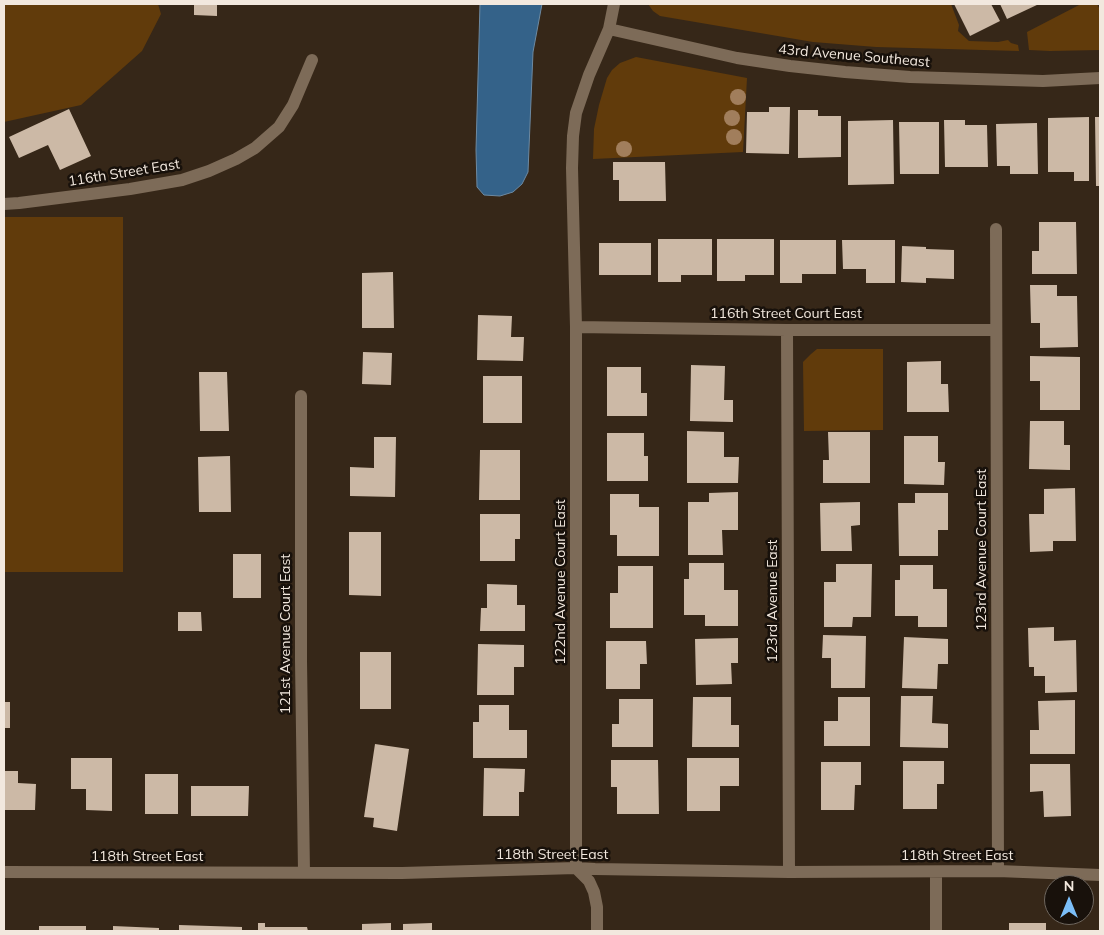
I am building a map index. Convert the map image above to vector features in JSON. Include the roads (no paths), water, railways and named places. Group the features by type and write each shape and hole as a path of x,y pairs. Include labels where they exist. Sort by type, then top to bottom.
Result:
{"street":[{"name":"122nd Avenue Court East","path":"576,868 576,327 572,168 573,136 580,97 609,29 614,4"},
{"name":"43rd Avenue Southeast","path":"609,29 736,58 836,71 910,77 1043,81 1100,78"},
{"name":"116th Street East","path":"4,204 130,189 182,180 236,159 255,148 279,127 294,105 312,60"},
{"name":"123rd Avenue Court East","path":"996,229 998,870"},
{"name":"116th Street Court East","path":"576,327 996,330"},
{"name":"123rd Avenue East","path":"787,330 789,872"},
{"name":"121st Avenue Court East","path":"301,396 301,661 304,872"},
{"name":"118th Street East","path":"4,872 402,873 576,868 789,872 998,870 1100,875"},
{"path":"576,868 589,881 594,892 598,906 598,931"},
{"path":"936,872 936,931"}],"water":[{"path":"480,4 542,4 533,52 528,172 522,184 513,192 500,196 484,195 477,187 476,150"}]}
